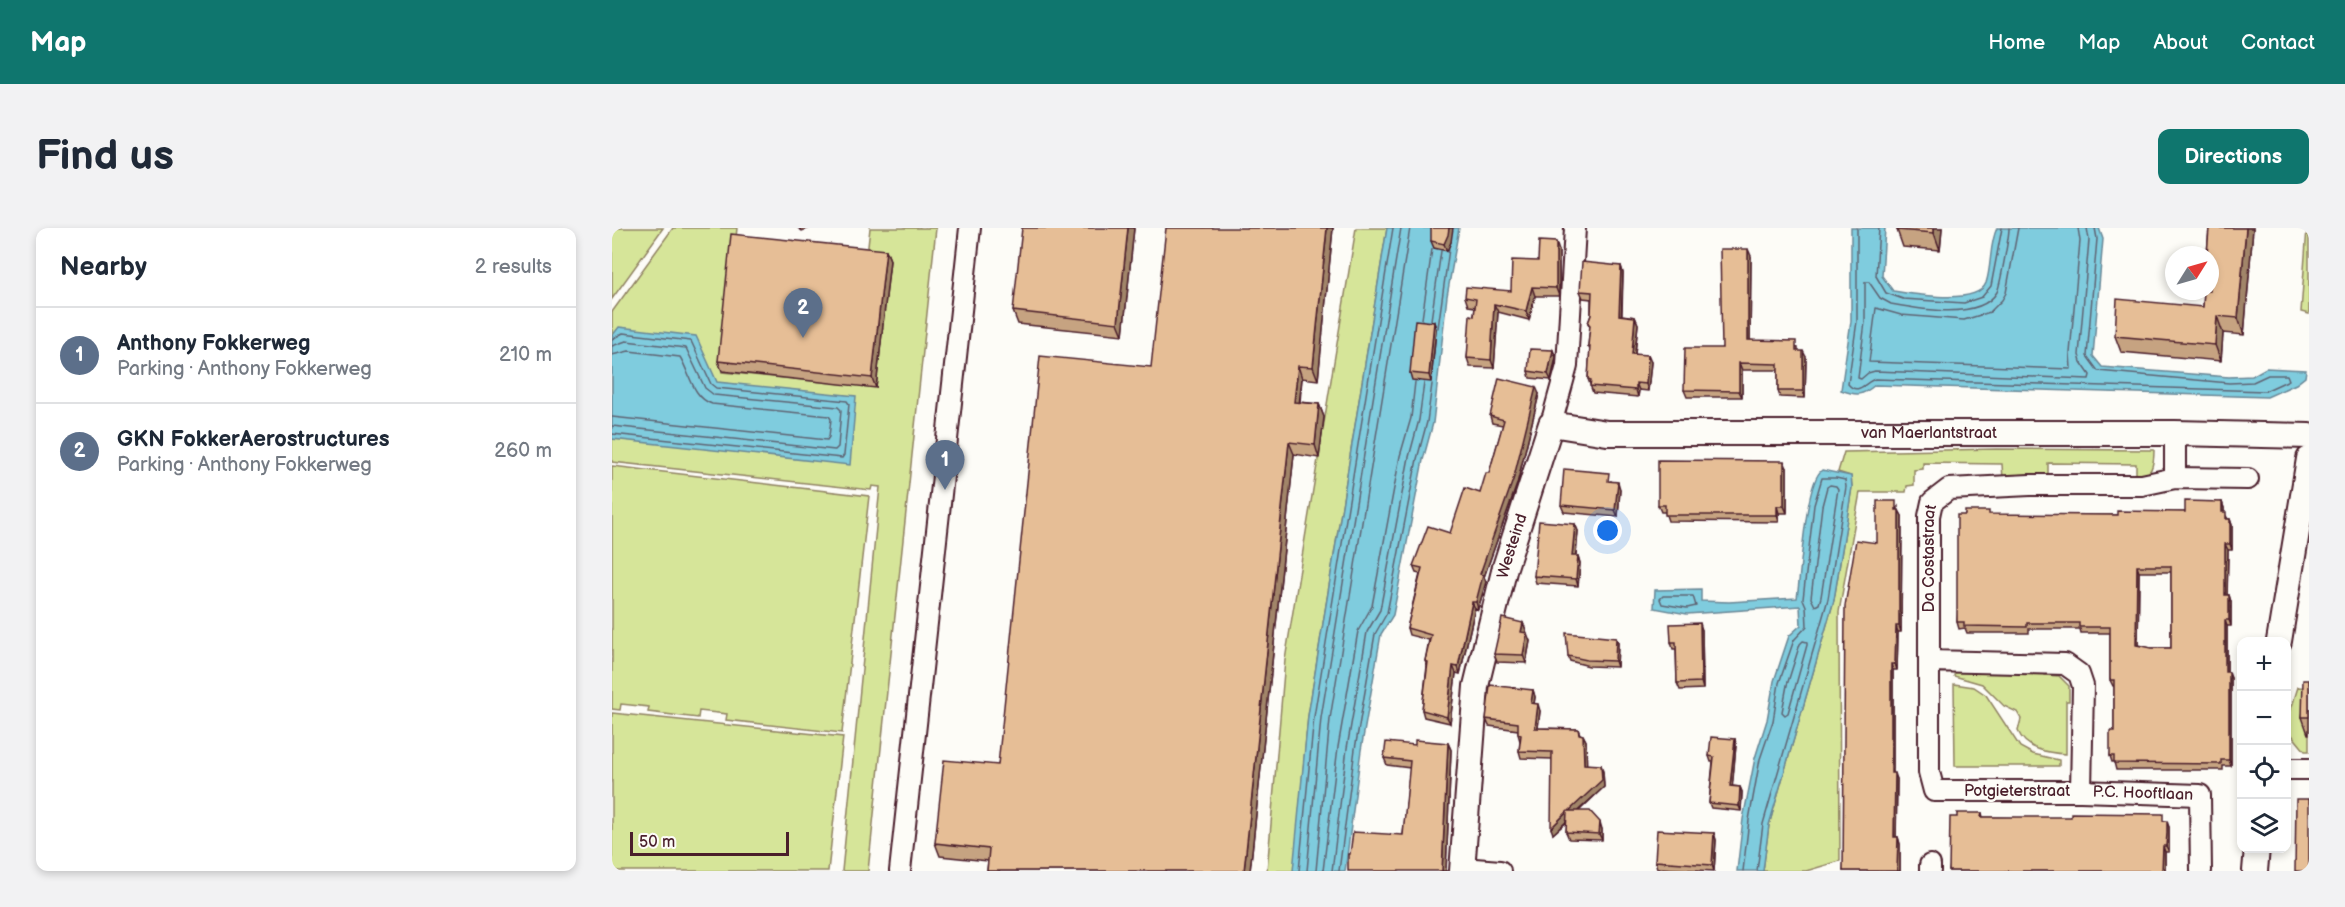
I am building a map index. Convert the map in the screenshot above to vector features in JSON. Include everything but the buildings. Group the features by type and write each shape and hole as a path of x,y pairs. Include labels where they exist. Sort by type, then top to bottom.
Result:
{"street":[{"path":"900,871 970,228"},
{"name":"Westeind","path":"1500,871 1462,870 1476,686 1505,567 1551,424 1567,366 1575,228"},
{"name":"van Maerlantstraat","path":"1551,424 1607,433 2175,433 2309,436"},
{"path":"2175,433 2175,478"},
{"path":"2279,637 2309,459"},
{"name":"Da Costastraat","path":"1934,791 1929,772 1929,516 1932,501 1949,489 2030,485 2142,485 2175,478 2248,479"},
{"name":"Potgieterstraat","path":"1929,661 2065,664 2079,674 2083,686 2081,791 1934,791"},
{"path":"2291,770 2309,769"},
{"name":"P.C. Hooftlaan","path":"2081,791 2200,795 2200,871"},
{"path":"2255,871 2257,853"}],"green space":[{"path":"612,228 663,228 612,299"},
{"path":"673,228 737,228 722,372 853,385 870,228 936,228 868,871 842,871 880,487 872,486 871,490 612,462 612,312"},
{"path":"1356,228 1387,228 1308,716 1294,871 1267,871 1285,660"},
{"path":"2307,228 2309,228 2309,314 2301,312"},
{"path":"1996,449 2154,450 2154,455 2149,473 2136,480 2136,464 2048,463 2048,479 2003,479 2002,464 1923,463 1923,469 1914,470 1914,485 1907,486 1906,492 1860,492 1839,612 1840,861 1806,871 1763,871 1769,825 1834,600 1852,487 1851,476 1838,472 1844,452"},
{"path":"612,466 869,496 842,733 726,720 727,714 699,711 698,718 648,712 649,707 621,704 620,710 612,709"},
{"path":"1955,670 2044,670 2045,675 2059,676 2069,686 2069,701 2066,701 2066,754 2038,749 2026,742 2018,731 2021,719 2017,712 2004,706 1982,684 1954,676"},
{"path":"1954,684 1974,687 1986,695 2020,747 2033,754 2059,760 2059,766 1955,766"},
{"path":"2298,687 2309,688 2309,751 2305,751 2291,734 2291,709"},
{"path":"612,713 843,737 828,871 612,871"}],"water":[{"path":"1387,228 1459,228 1447,296 1433,423 1423,460 1393,615 1381,634 1361,750 1345,871 1293,871 1308,716"},
{"path":"1851,228 1885,228 1882,276 1893,291 1944,297 1970,294 1980,290 1986,283 1997,228 2099,228 2103,239 2093,356 2102,367 2229,377 2252,376 2266,368 2306,370 2305,377 2296,384 2267,397 1875,385 1863,393 1847,392 1841,390 1851,321"},
{"path":"619,327 696,336 717,382 856,396 850,465 612,439 612,336"},
{"path":"1822,470 1851,476 1852,487 1834,600 1769,825 1763,871 1737,871 1743,819 1755,758 1767,720 1774,681 1789,636 1801,625 1800,606 1687,614 1654,608 1655,590 1701,589 1701,601 1729,602 1797,598 1811,492"}],"place":[{"name":"GKN FokkerAerostructures","path":"803,338"},
{"name":"Anthony Fokkerweg","path":"945,490"}]}
